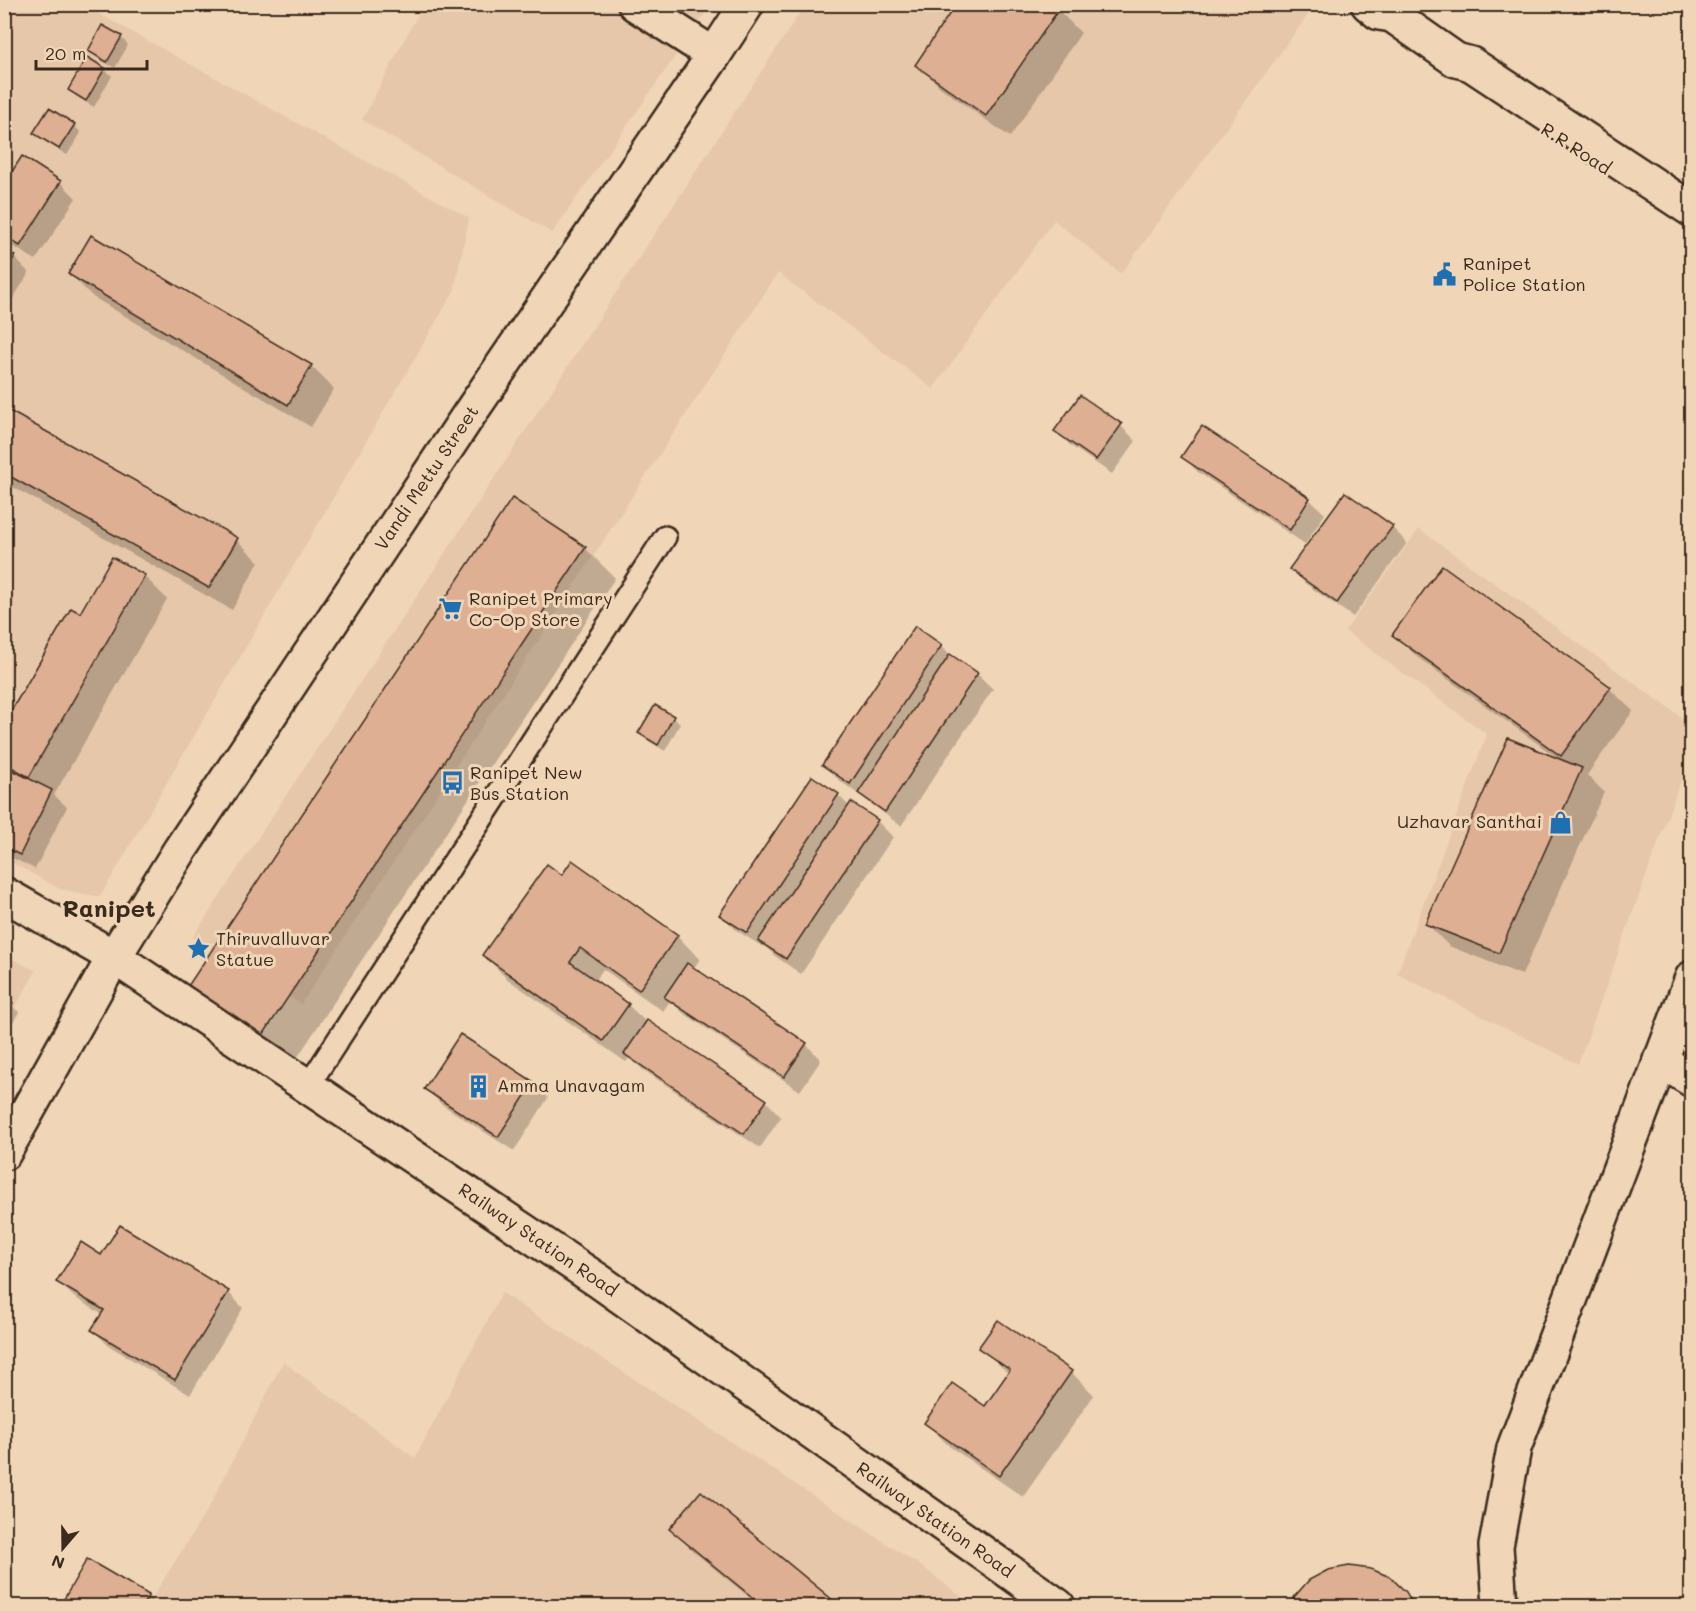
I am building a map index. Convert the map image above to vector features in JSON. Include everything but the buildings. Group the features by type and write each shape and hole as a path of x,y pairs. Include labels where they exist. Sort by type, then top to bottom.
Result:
{"street":[{"path":"635,4 714,55"},
{"name":"Vandi Mettu Street","path":"4,1153 114,957 186,840 454,436 747,4"},
{"name":"R.R Road","path":"1381,9 1463,67 1691,218"},
{"name":"Railway Station Road","path":"4,894 114,957 599,1281 1058,1606"},
{"path":"1500,1606 1496,1546 1514,1448 1692,978"},
{"path":"1660,1060 1692,1080"}],"lane":[{"path":"308,1086 665,537"}],"shaded area":[{"path":"4,5 83,5 469,218 454,291 100,897 60,889 5,859"},
{"path":"423,5 711,5 552,233 362,120"},
{"path":"805,5 1315,5 1121,274 1054,220 933,389 778,273 301,1004 193,937"},
{"name":"Uzhavar Santhai","path":"1419,529 1691,724 1691,752 1578,1064 1397,974 1487,734 1345,631"},
{"path":"5,955 36,971 5,1025"},
{"path":"502,1293 924,1568 973,1606 147,1606 209,1507 283,1362 415,1458"}],"place":[{"name":"Ranipet Police Station","path":"1445,274"},
{"name":"Ranipet Primary Co-Op Store","path":"451,609"},
{"name":"Ranipet New Bus Station","path":"452,783"},
{"name":"Uzhavar Santhai","path":"1560,822"},
{"name":"Thiruvalluvar Statue","path":"198,949"},
{"name":"Amma Unavagam","path":"479,1086"}],"district":[{"name":"Ranipet","path":"109,909"}]}
